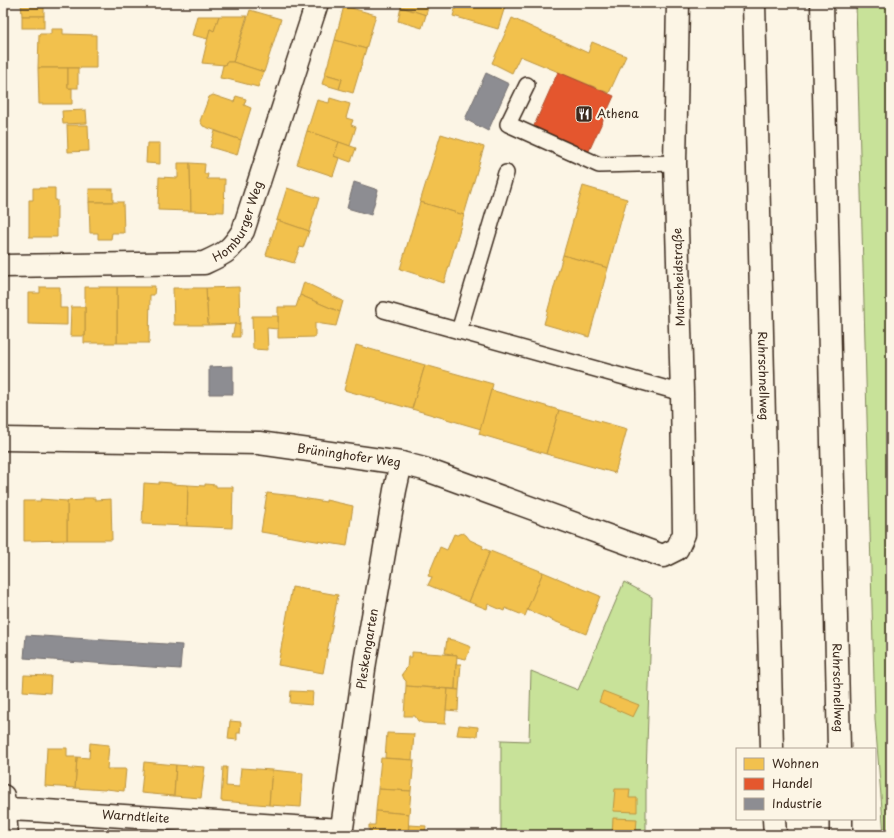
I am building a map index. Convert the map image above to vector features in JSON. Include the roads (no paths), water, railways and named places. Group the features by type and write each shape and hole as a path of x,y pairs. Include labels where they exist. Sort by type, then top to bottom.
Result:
{"main road":[{"name":"Homburger Weg","path":"3,266 204,263 224,254 244,231 317,3"},
{"name":"Munscheidstraße","path":"677,550 684,534 676,163 678,3"},
{"name":"Ruhrschnellweg","path":"754,3 772,748"},
{"name":"Ruhrschnellweg","path":"822,3 839,748"},
{"name":"Brüninghofer Weg","path":"3,440 259,443 401,463 424,469 663,556 677,550"},
{"name":"Pleskengarten","path":"341,832 365,662 401,463"},
{"path":"3,796 3,809 7,835"},
{"name":"Warndtleite","path":"3,809 341,832"},
{"path":"774,820 775,835"},
{"path":"841,820 841,835"}],"lane":[{"path":"527,85 508,124 599,165 676,163"},
{"path":"459,331 506,173"},
{"path":"384,310 682,393"}],"place":[{"name":"Athena","path":"584,114"}]}
